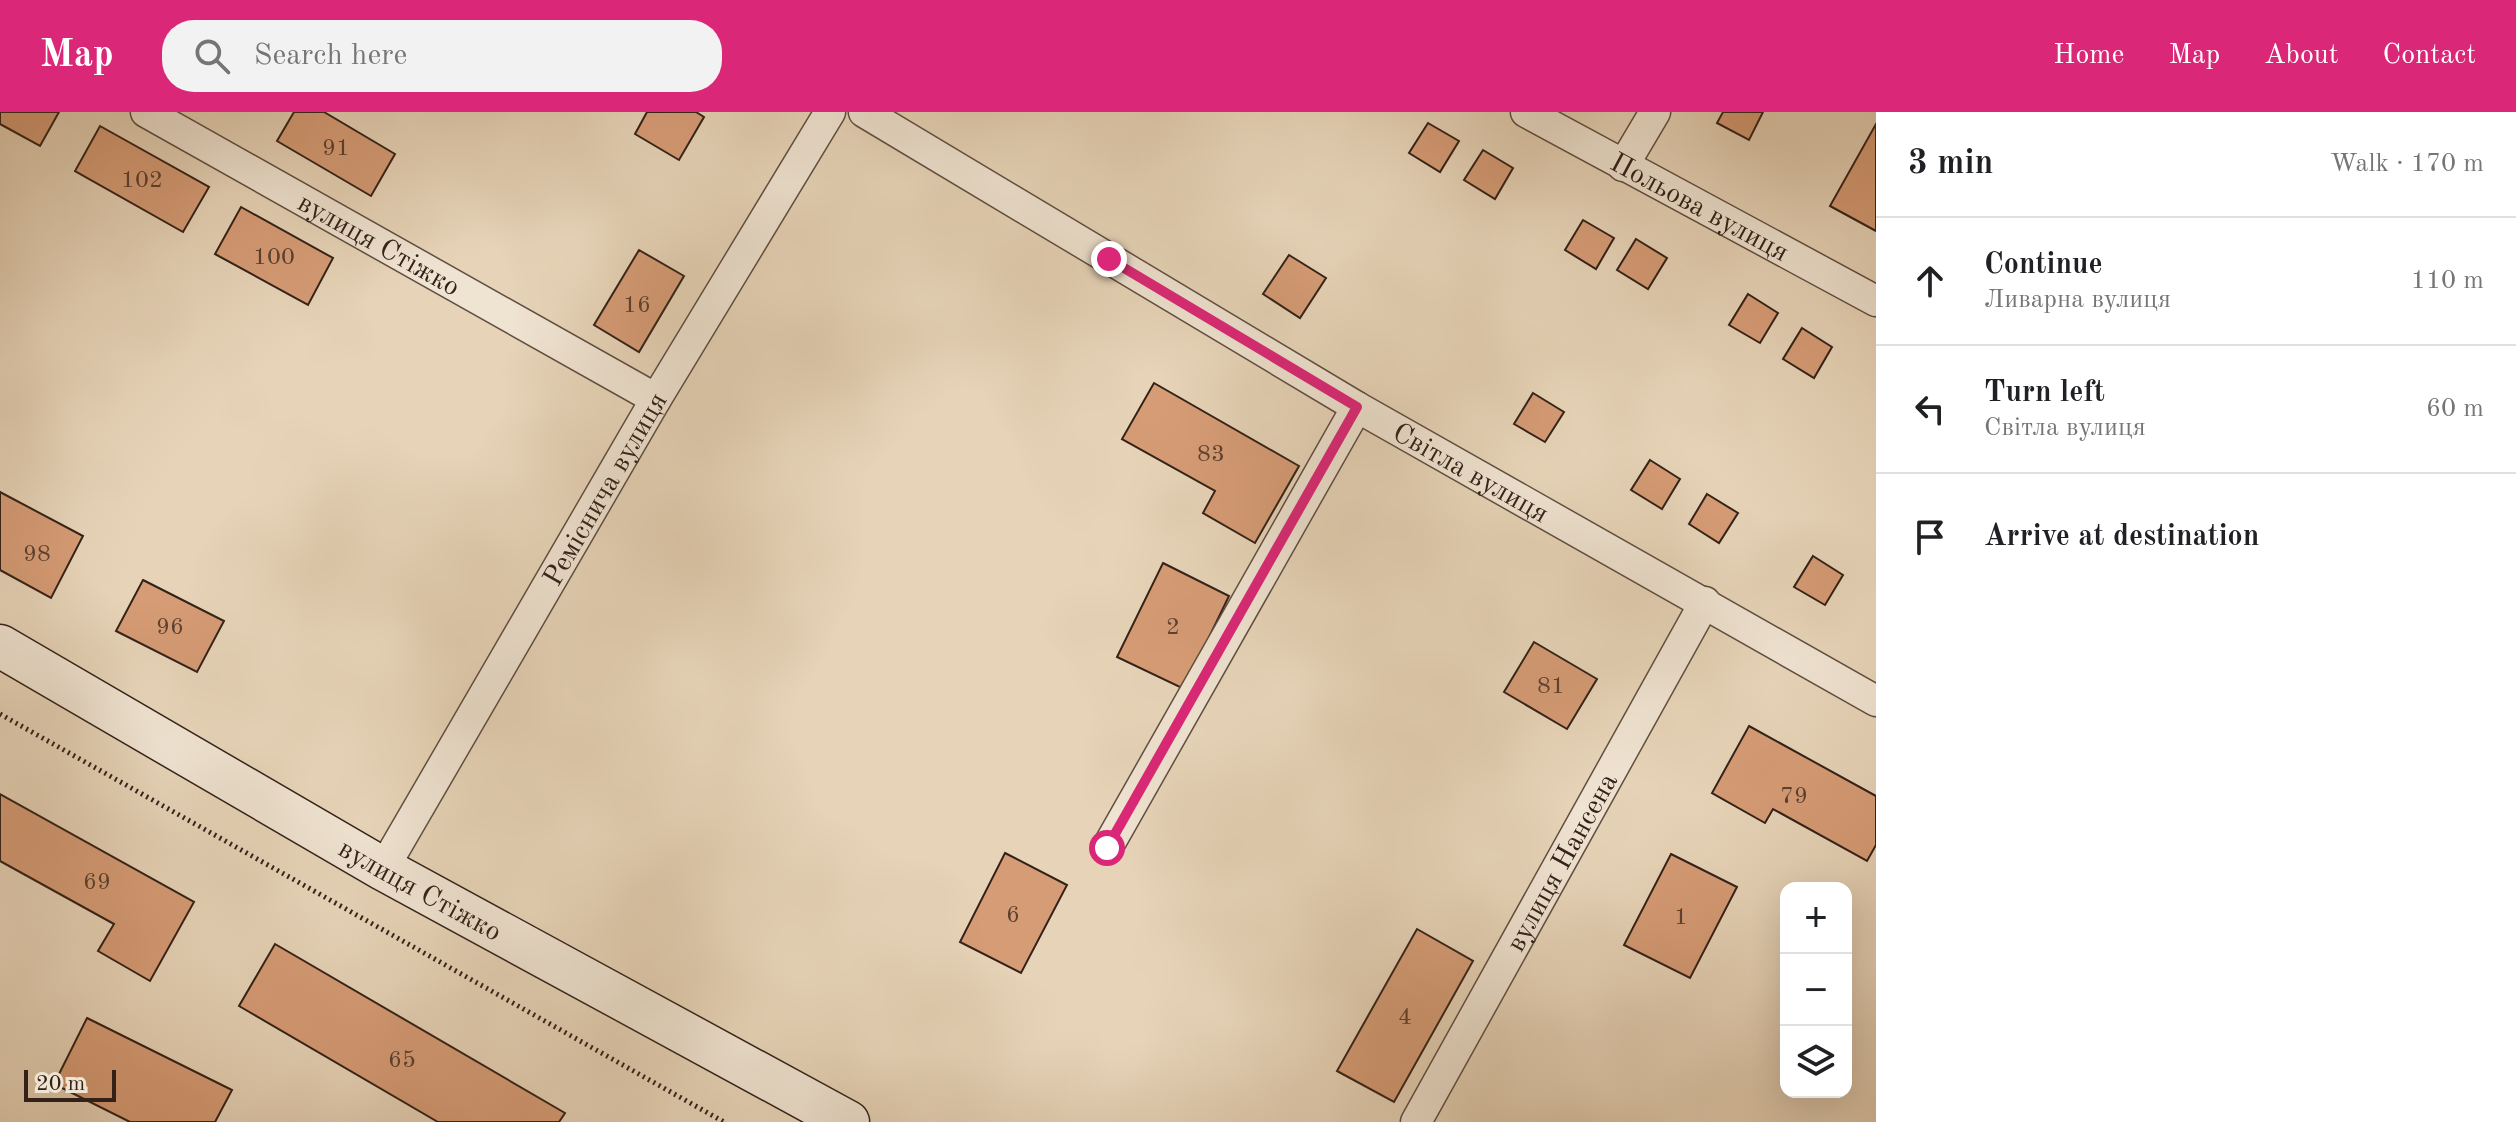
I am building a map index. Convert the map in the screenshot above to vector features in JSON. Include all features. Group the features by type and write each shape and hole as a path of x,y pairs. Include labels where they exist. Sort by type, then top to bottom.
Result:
{"street":[{"name":"вулиця Стіжко","path":"146,112 656,399"},
{"name":"Реміснича вулиця","path":"383,869 656,399 830,112"},
{"name":"Світла вулиця","path":"864,112 1357,407 1876,701"},
{"name":"Польова вулиця","path":"1526,112 1876,301"},
{"path":"1623,166 1655,112"},
{"path":"1107,848 1357,407"},
{"name":"вулиця Нансена","path":"1416,1122 1705,602"},
{"name":"вулиця Стіжко","path":"0,646 383,869 848,1122"}],"path":[{"path":"0,714 724,1122"}],"building":[{"path":"0,112 59,112 40,146 0,124"},
{"path":"294,112 324,112 395,154 371,196 277,141"},
{"path":"647,112 696,112 704,117 679,160 635,134"},
{"path":"1723,112 1763,112 1749,140 1717,123"},
{"path":"1428,123 1459,141 1440,172 1409,153"},
{"path":"1876,124 1876,231 1830,206"},
{"path":"100,126 209,187 183,232 75,171"},
{"path":"1483,150 1513,168 1495,199 1464,180"},
{"path":"241,207 333,258 308,305 215,254"},
{"path":"1583,220 1614,238 1596,269 1565,250"},
{"path":"1636,239 1667,258 1648,289 1617,270"},
{"path":"639,250 684,276 639,352 594,325"},
{"path":"1289,255 1326,278 1300,318 1263,294"},
{"path":"1748,294 1778,313 1760,343 1729,325"},
{"path":"1802,328 1832,347 1814,378 1783,359"},
{"path":"1154,383 1299,466 1255,543 1203,513 1215,491 1122,439"},
{"path":"1533,393 1564,412 1545,442 1514,424"},
{"path":"1650,460 1680,479 1662,509 1631,490"},
{"path":"0,492 83,536 51,598 0,570"},
{"path":"1707,494 1738,513 1719,543 1689,524"},
{"path":"1813,556 1843,575 1825,605 1794,587"},
{"path":"1163,563 1229,596 1184,689 1117,657"},
{"path":"143,580 224,621 197,672 116,631"},
{"path":"1534,642 1597,679 1567,729 1504,692"},
{"path":"1749,726 1876,796 1876,845 1867,861 1773,809 1765,823 1712,793"},
{"path":"0,794 194,902 150,981 98,951 114,924 0,861"},
{"path":"1005,853 1067,885 1021,973 960,942"},
{"path":"1671,854 1737,887 1690,978 1624,945"},
{"path":"1417,929 1473,961 1394,1102 1337,1071"},
{"path":"275,944 565,1113 559,1122 438,1122 239,1006"},
{"path":"87,1018 232,1090 215,1122 130,1122 54,1084"}],"route":[{"path":"1107,848 1357,407 1109,259"}]}
